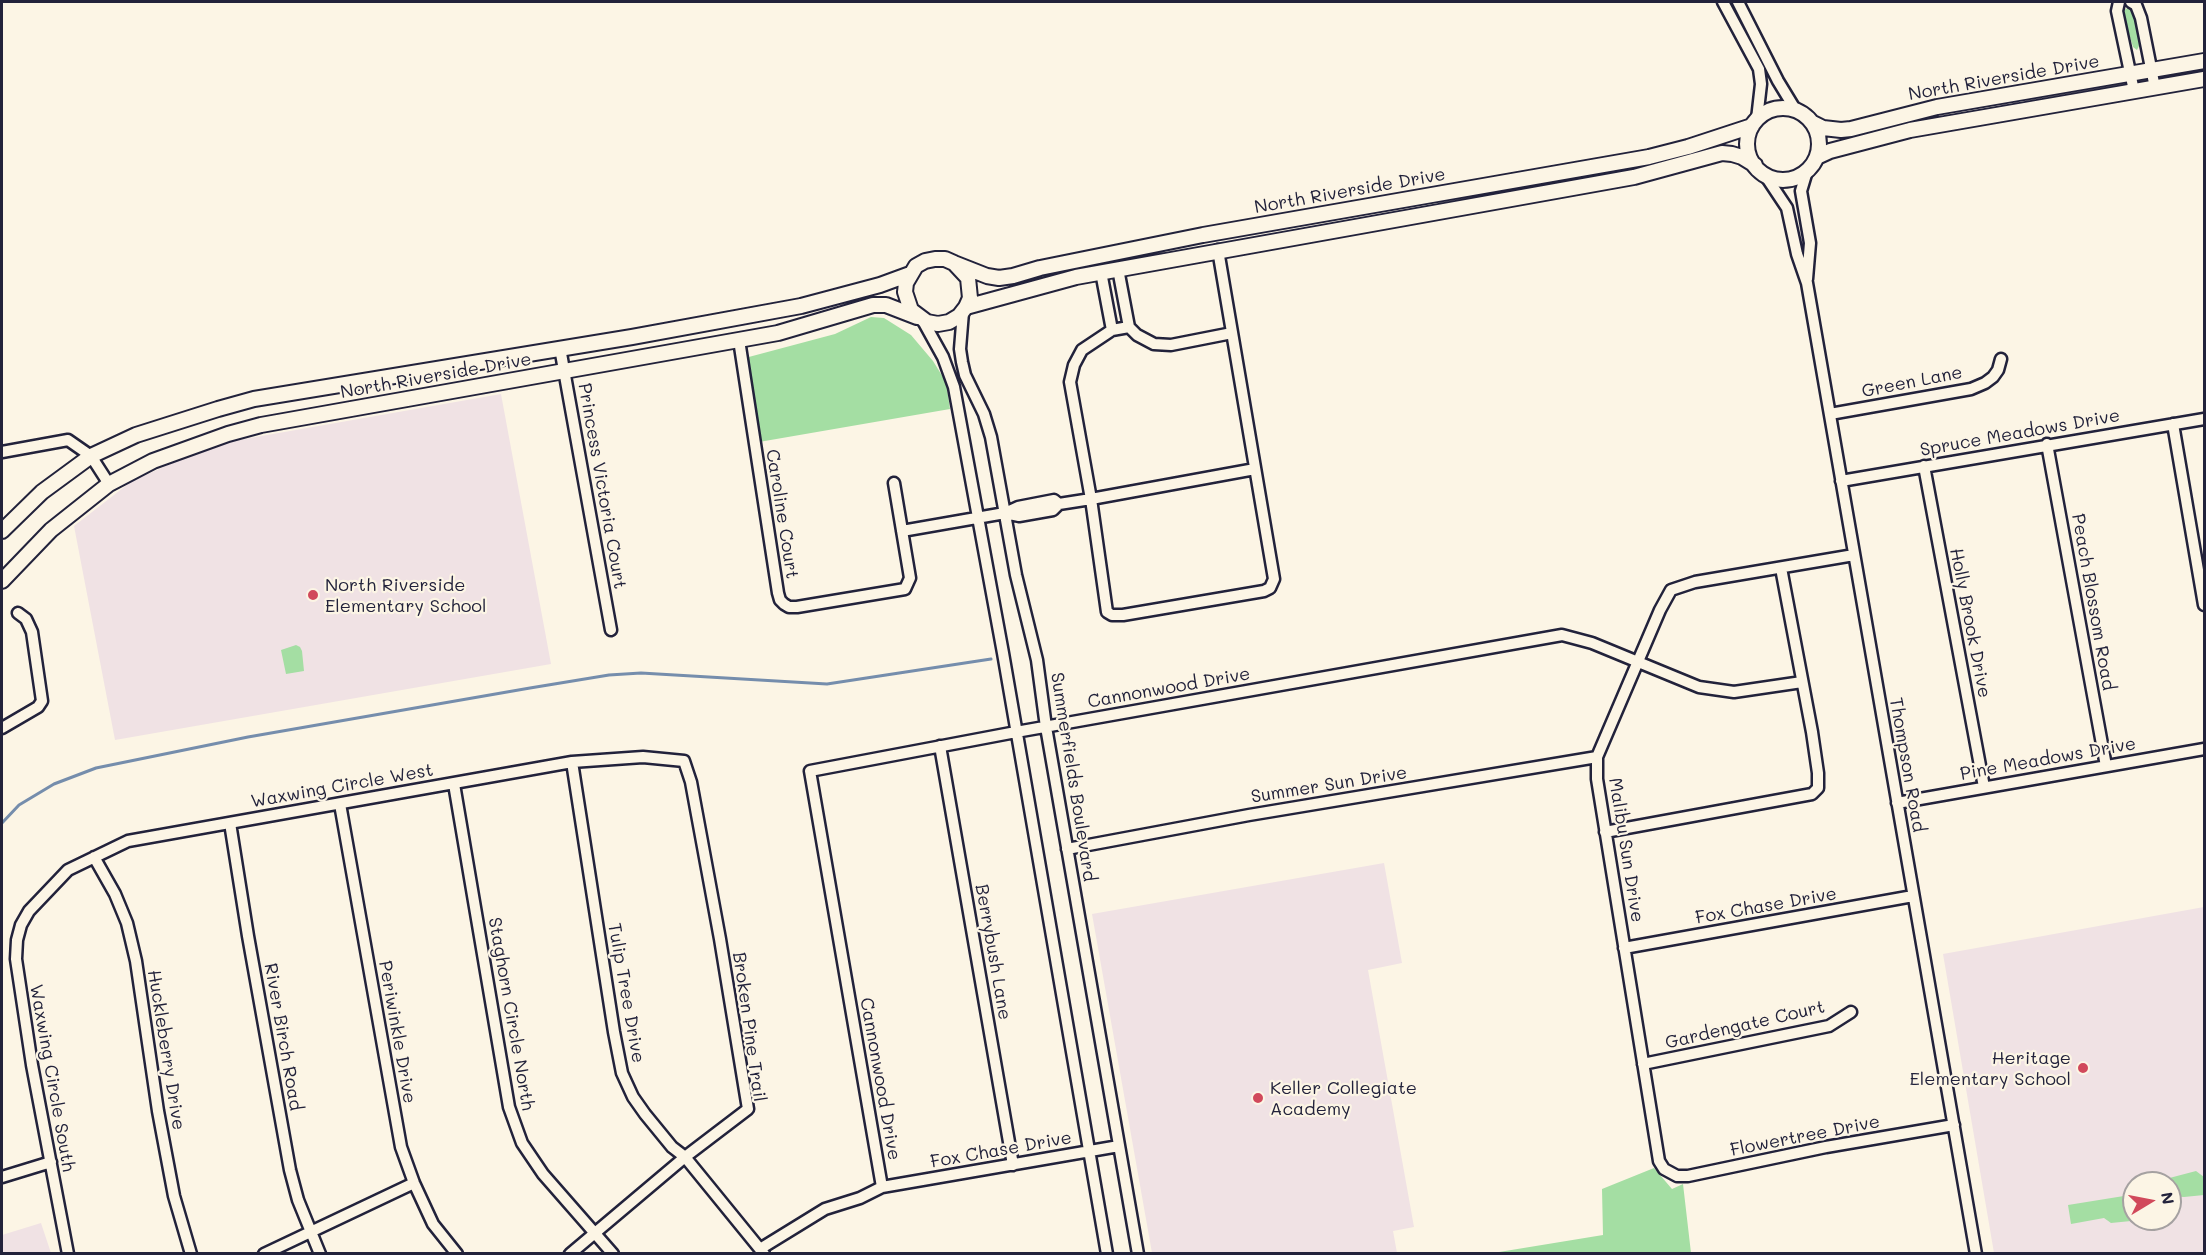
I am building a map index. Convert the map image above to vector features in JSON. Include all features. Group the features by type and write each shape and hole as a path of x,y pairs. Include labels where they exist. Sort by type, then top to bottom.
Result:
{"main road":[{"name":"North Riverside Drive","path":"2,531 42,492 91,456 136,435 254,399 801,306 910,274 916,266 925,261 945,259 987,276 999,278 1013,276 1040,268 1150,245 1649,157 1688,147 1755,122 1764,113 1779,108 1795,109 1823,128 1851,129 1937,107 2205,61"},
{"name":"North Riverside Drive","path":"1817,157 1830,151 1910,130 2205,80"},
{"path":"1755,122 1748,136 1747,146 1760,170"},
{"path":"1807,171 1817,157 1819,139 1813,123"},
{"name":"North Riverside Drive","path":"2,581 51,531 109,484 153,461 261,425 787,331 873,305 886,305 938,324 950,322 964,310 1048,283 1218,250 1653,173 1722,153 1742,157 1776,179 1787,180 1807,171"},
{"path":"1438,194 1441,211"},
{"path":"1422,196 1425,214"},
{"path":"954,263 968,278 970,298 964,310"},
{"path":"910,274 906,283 907,301 911,310 920,318"}],"street":[{"path":"1723,2 1759,69 1761,84 1755,122"},
{"path":"1738,2 1778,81 1795,109"},
{"path":"2119,2 2117,11 2134,91"},
{"path":"2131,2 2136,5 2140,18 2155,88"},
{"name":"Thompson Road","path":"1760,170 1787,208 1797,254 1807,283 1976,1254"},
{"name":"Thompson Road","path":"1807,171 1801,191 1810,243 1807,283"},
{"path":"1129,327 1112,330 1082,350 1074,365 1070,382 1091,499 1107,612 1112,615 1122,615 1264,591 1270,588 1274,579 1218,250"},
{"path":"1118,269 1129,327 1154,344 1171,345 1233,333"},
{"path":"1101,272 1112,330"},
{"name":"Summerfields Boulevard","path":"964,310 960,350 962,362 965,375 984,414 991,437 1016,575 1037,660 1046,727 1138,1254"},
{"path":"920,318 943,357 954,387 1107,1254"},
{"name":"Caroline Court","path":"739,340 780,600 789,607 797,607 905,589 910,578 894,483"},
{"name":"Princess Victoria Court","path":"560,348 611,630"},
{"name":"Green Lane","path":"1830,414 1971,388 1993,377 2001,359"},
{"name":"Spruce Meadows Drive","path":"1841,481 2205,418"},
{"path":"2174,424 2205,605"},
{"path":"2,452 68,440 91,456 109,484"},
{"name":"Peach Blossom Road","path":"2047,444 2106,766"},
{"name":"Holly Brook Drive","path":"1924,466 1984,787"},
{"path":"902,531 1005,513 1019,516 1053,510 1059,504 1255,469"},
{"name":"Malibu Sun Drive","path":"1664,1169 1659,1161 1605,832 1597,779 1597,758 1660,610 1671,590 1695,582 1854,555"},
{"path":"1605,832 1812,794 1818,788 1818,773 1781,568"},
{"path":"2,728 38,708 42,701 32,632 26,619 18,613"},
{"name":"Cannonwood Drive","path":"882,1187 810,771 1562,635 1638,660 1699,687 1734,692 1802,682"},
{"name":"Berrybush Lane","path":"940,746 1013,1165"},
{"name":"Pine Meadows Drive","path":"1897,803 2205,749"},
{"name":"Waxwing Circle West","path":"29,910 68,870 128,841 572,762 643,757 684,761"},
{"name":"Summer Sun Drive","path":"1067,849 1249,815 1597,758"},
{"name":"Broken Pine Trail","path":"570,1254 685,1157 748,1109 720,939 691,782 684,761"},
{"name":"Tulip Tree Drive","path":"572,762 622,1073 633,1097 645,1114 672,1147 685,1157 762,1251"},
{"name":"Staghorn Circle North","path":"453,784 509,1107 522,1143 543,1174 613,1254"},
{"name":"Periwinkle Drive","path":"339,804 401,1147 414,1183 433,1224 457,1254"},
{"name":"River Birch Road","path":"230,823 290,1170 297,1200 320,1254"},
{"name":"Huckleberry Drive","path":"94,857 115,894 127,923 136,961 158,1111 174,1196 191,1254"},
{"name":"Fox Chase Drive","path":"1624,948 1913,896"},
{"name":"Waxwing Circle South","path":"29,910 21,925 17,940 18,979 68,1254"},
{"name":"Gardengate Court","path":"1644,1064 1829,1026 1851,1012"},
{"name":"Flowertree Drive","path":"1664,1169 1677,1176 1688,1176 1826,1147 1954,1125"},
{"name":"Fox Chase Drive","path":"762,1251 825,1209 860,1198 882,1187 1119,1146"},
{"path":"2,1177 51,1162"},
{"path":"264,1254 414,1183"}],"shaded area":[{"name":"North Riverside Elementary School","path":"501,394 551,664 115,740 74,526 132,481 186,457 233,441"},
{"name":"Keller Collegiate Academy","path":"1384,863 1402,963 1368,970 1414,1227 1393,1231 1397,1253 1152,1253 1092,914"},
{"name":"Heritage Elementary School","path":"2204,907 2204,1253 1994,1253 1943,954"},
{"path":"41,1223 51,1253 2,1254 2,1235"}],"green space":[{"path":"2129,7 2133,11 2139,37 2137,50 2133,47 2124,17 2123,11"},
{"path":"871,317 884,318 911,335 933,361 946,382 950,409 759,442 745,358 835,334"},
{"path":"296,645 302,651 304,671 286,674 281,650"},
{"path":"1654,1168 1672,1189 1683,1184 1691,1253 1493,1253 1603,1235 1602,1189"},
{"path":"2196,1171 2204,1177 2204,1195 2182,1197 2182,1175"},
{"path":"2122,1196 2122,1222 2111,1223 2104,1218 2071,1224 2068,1205"}],"waterway":[{"path":"2,823 19,805 54,784 96,768 248,737 530,688 609,675 641,673 827,684 991,659"}],"place":[{"name":"North Riverside Elementary School","path":"313,595"},
{"name":"Heritage Elementary School","path":"2083,1068"},
{"name":"Keller Collegiate Academy","path":"1258,1098"}]}
